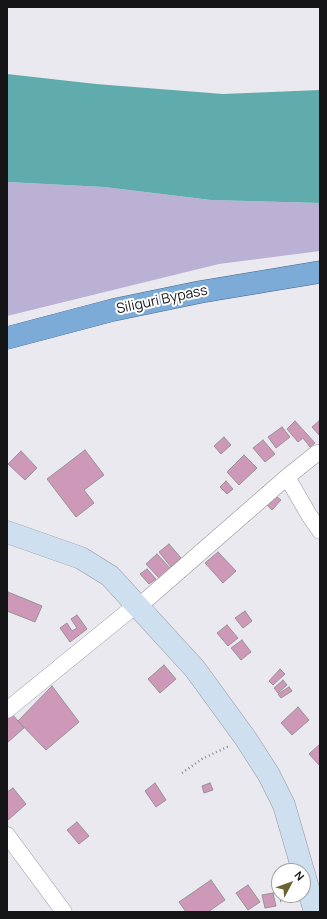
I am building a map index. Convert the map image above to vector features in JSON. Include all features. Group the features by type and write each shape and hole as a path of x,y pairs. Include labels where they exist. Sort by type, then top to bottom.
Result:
{"highway":[{"name":"Siliguri Bypass","path":"7,338 113,310 200,292 320,272"}],"main road":[{"path":"7,532 82,558 110,576 195,669 246,739 269,775 284,805 315,912"}],"street":[{"path":"7,710 137,606 286,477 317,453 320,453"},
{"path":"286,477 309,516 320,530"},
{"path":"7,836 64,912"}],"path":[{"path":"182,773 202,759 246,739"}],"shaded area":[{"path":"7,182 104,187 211,200 320,203 320,251 219,264 7,316"}],"water":[{"path":"7,74 96,84 223,94 320,90 320,203 211,200 104,187 7,182"}],"building":[{"path":"295,421 315,443 310,447 303,438 298,442 287,429"},
{"path":"319,421 320,422 320,436 312,427"},
{"path":"282,427 290,437 276,448 268,437"},
{"path":"224,437 231,445 221,454 214,446"},
{"path":"263,440 275,454 265,462 253,448"},
{"path":"85,450 104,475 84,490 94,503 76,517 47,479"},
{"path":"21,451 37,468 25,480 8,464"},
{"path":"244,455 257,468 239,485 227,472"},
{"path":"226,481 233,489 227,494 220,487"},
{"path":"276,496 281,500 272,510 267,505"},
{"path":"169,544 181,558 171,567 159,552"},
{"path":"218,552 236,571 223,583 205,563"},
{"path":"157,554 170,568 159,578 146,564"},
{"path":"147,569 156,579 149,584 140,574"},
{"path":"8,592 42,606 35,622 7,611"},
{"path":"245,611 252,621 243,628 235,618"},
{"path":"77,615 87,629 70,642 60,628 67,623 72,631 77,628 71,619"},
{"path":"227,625 238,638 228,646 217,633"},
{"path":"242,640 251,652 241,660 231,648"},
{"path":"164,665 176,679 160,693 148,679"},
{"path":"280,669 285,674 273,685 269,681"},
{"path":"283,680 287,685 278,693 274,688"},
{"path":"52,686 79,722 46,750 18,721"},
{"path":"289,687 292,691 281,698 278,694"},
{"path":"298,707 309,720 292,735 281,723"},
{"path":"12,714 24,728 7,743 7,719"},
{"path":"320,744 320,766 309,754"},
{"path":"155,783 166,800 156,807 145,791"},
{"path":"210,783 213,790 204,793 202,786"},
{"path":"13,788 26,804 7,821 7,792"},
{"path":"77,822 89,836 79,844 67,830"},
{"path":"211,880 225,900 208,912 186,912 179,902"},
{"path":"248,885 260,902 248,910 236,893"},
{"path":"271,893 271,903 275,903 276,906 265,908 262,895"}]}
